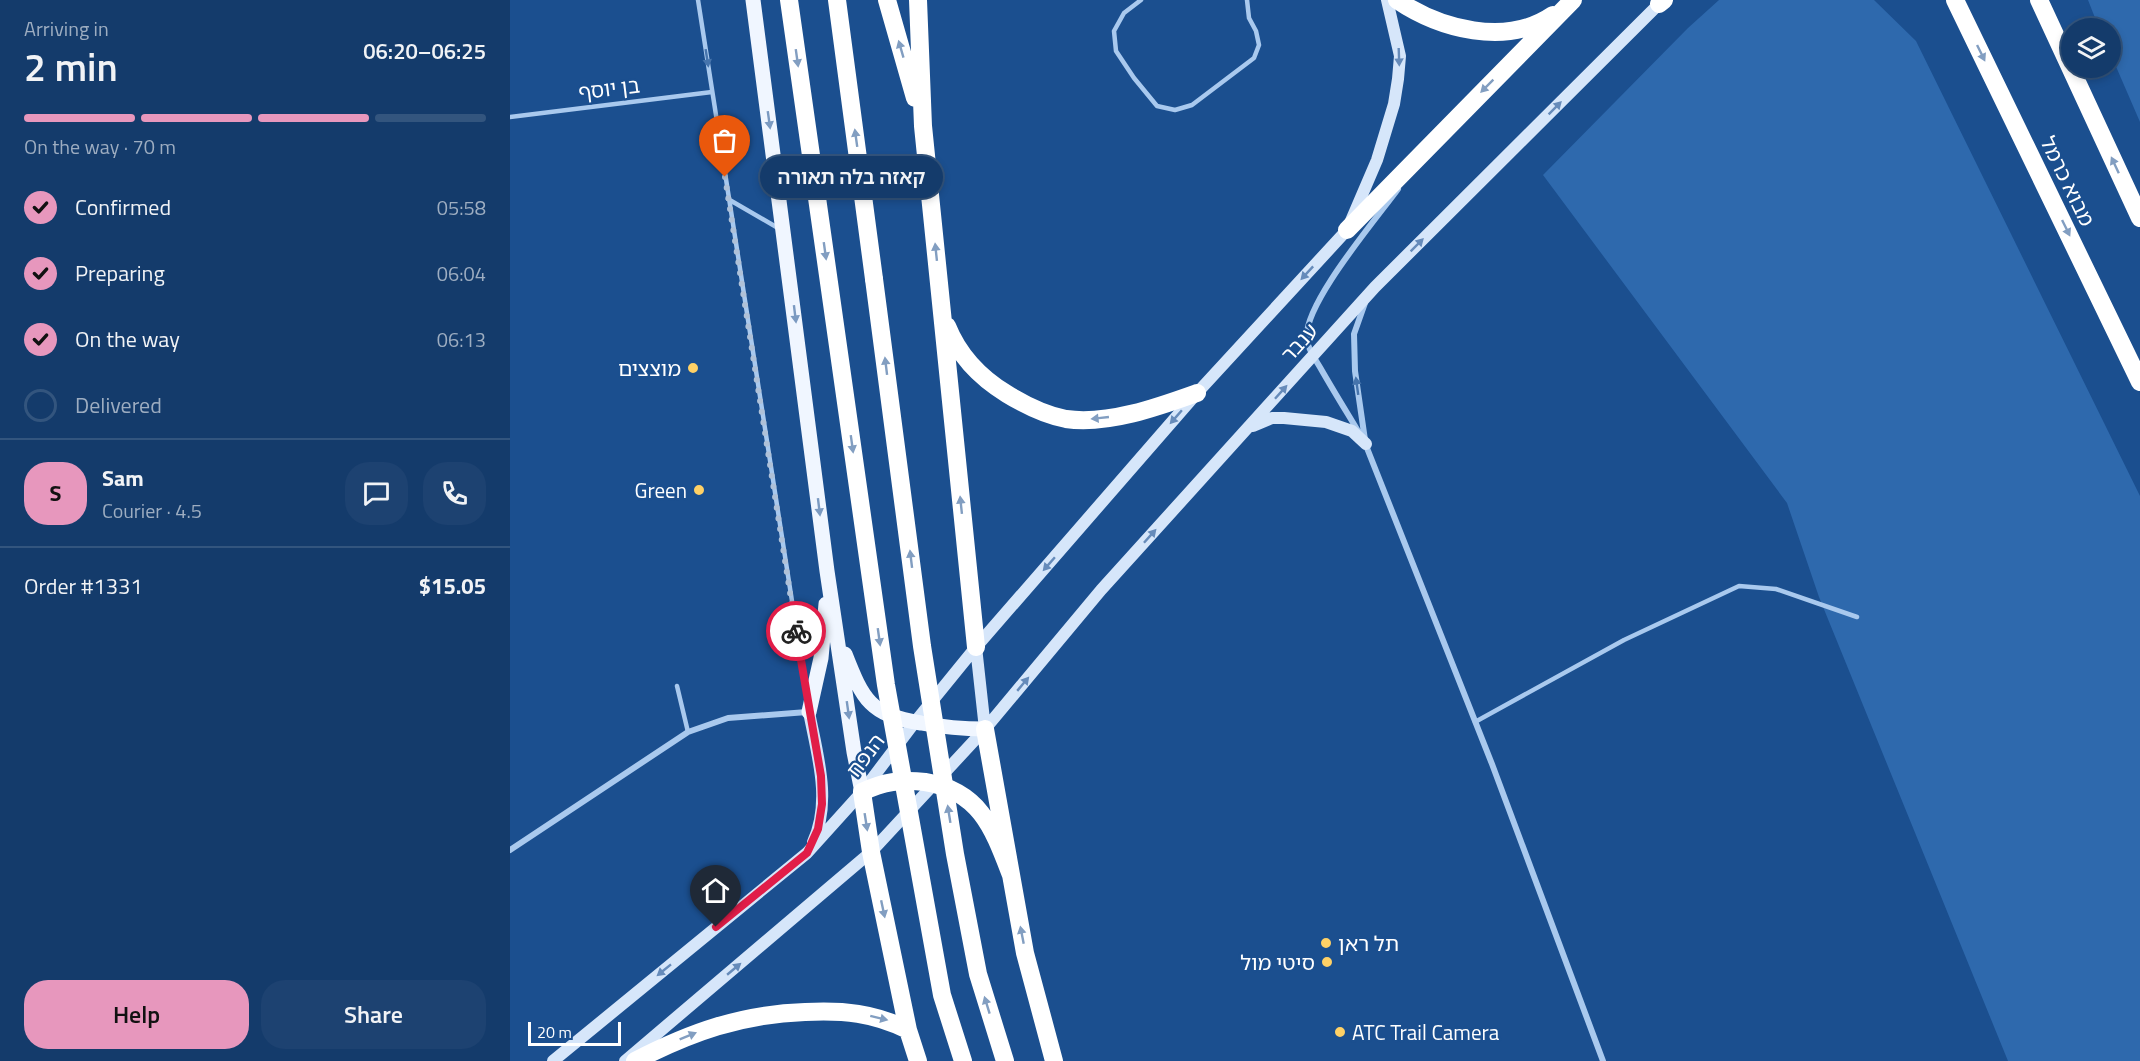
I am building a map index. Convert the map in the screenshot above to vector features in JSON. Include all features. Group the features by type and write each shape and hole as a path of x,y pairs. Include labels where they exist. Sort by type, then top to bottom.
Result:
{"highway":[{"path":"789,0 886,685 942,995 963,1061"},
{"path":"837,0 924,658 955,854 978,975 1005,1061"},
{"path":"887,0 923,126"},
{"path":"918,0 923,126 976,647"},
{"path":"1397,0 1425,16 1450,26 1487,32 1513,30 1546,19 1572,1"},
{"path":"2039,0 2140,218"},
{"path":"1347,230 1572,1"},
{"name":"מבוא כרמל","path":"1954,2 2140,382"},
{"path":"942,310 962,354 980,376 1024,404 1047,414 1067,419 1106,418 1149,410 1197,393"},
{"path":"985,729 1025,953 1054,1061"},
{"path":"918,1061 908,1030 871,852 862,792 880,783 910,780 934,784 959,792 978,810 999,844 1011,875"},
{"path":"635,1061 711,1027 774,1013 833,1011 862,1014 887,1020 908,1030"}],"main road":[{"path":"753,0 827,571 862,792"},
{"path":"809,712 824,634 827,571"},
{"path":"837,632 860,687 873,706 889,716 944,728 985,729"}],"street":[{"name":"ענבר","path":"976,647 1197,393 1347,230 1377,160 1394,104 1400,56 1386,0"},
{"name":"ענבר","path":"985,729 1101,590 1376,287 1662,1"},
{"path":"1436,138 1324,290 1313,311 1307,328 1306,340 1313,356 1366,444 1475,722 1603,1061"},
{"path":"1366,444 1355,371 1354,334 1365,304 1376,287"},
{"path":"1249,428 1272,418 1305,419 1340,426 1352,431 1366,444"},
{"path":"625,1061 871,852 985,729 976,647"},
{"name":"הנפח","path":"553,1061 807,853 862,792 976,647"},
{"path":"510,850 688,732 728,718 809,712 821,776 822,804 818,829 807,853"}],"lane":[{"path":"698,0 809,712"},
{"path":"1141,0 1124,13 1114,32 1116,51 1157,106 1175,110 1192,105 1254,58 1259,45 1256,31 1249,18 1247,0"},
{"name":"בן יוסף","path":"510,117 712,92"},
{"path":"729,199 784,231"},
{"path":"1475,722 1624,640 1739,586 1776,589 1857,617"},
{"path":"677,686 688,732"}],"shaded area":[{"path":"1719,0 1874,0 1916,41 2140,496 2140,1061 2008,1061 1819,597 1787,503 1543,175 1688,28"},
{"path":"2088,0 2140,0 2140,122 2121,78 2121,18 2095,18"}],"way so far":[{"path":"725,177 796,631"}],"place":[{"name":"קאזה בלה תאורה","path":"725,177"},
{"name":"מוצצים","path":"693,368"},
{"name":"Green","path":"699,490"},
{"name":"תל ראן","path":"1326,943"},
{"name":"סיטי מול","path":"1327,962"},
{"name":"ATC Trail Camera","path":"1340,1032"}],"route":[{"path":"716,927 807,853 818,829 822,804 821,776 796,631"}]}
